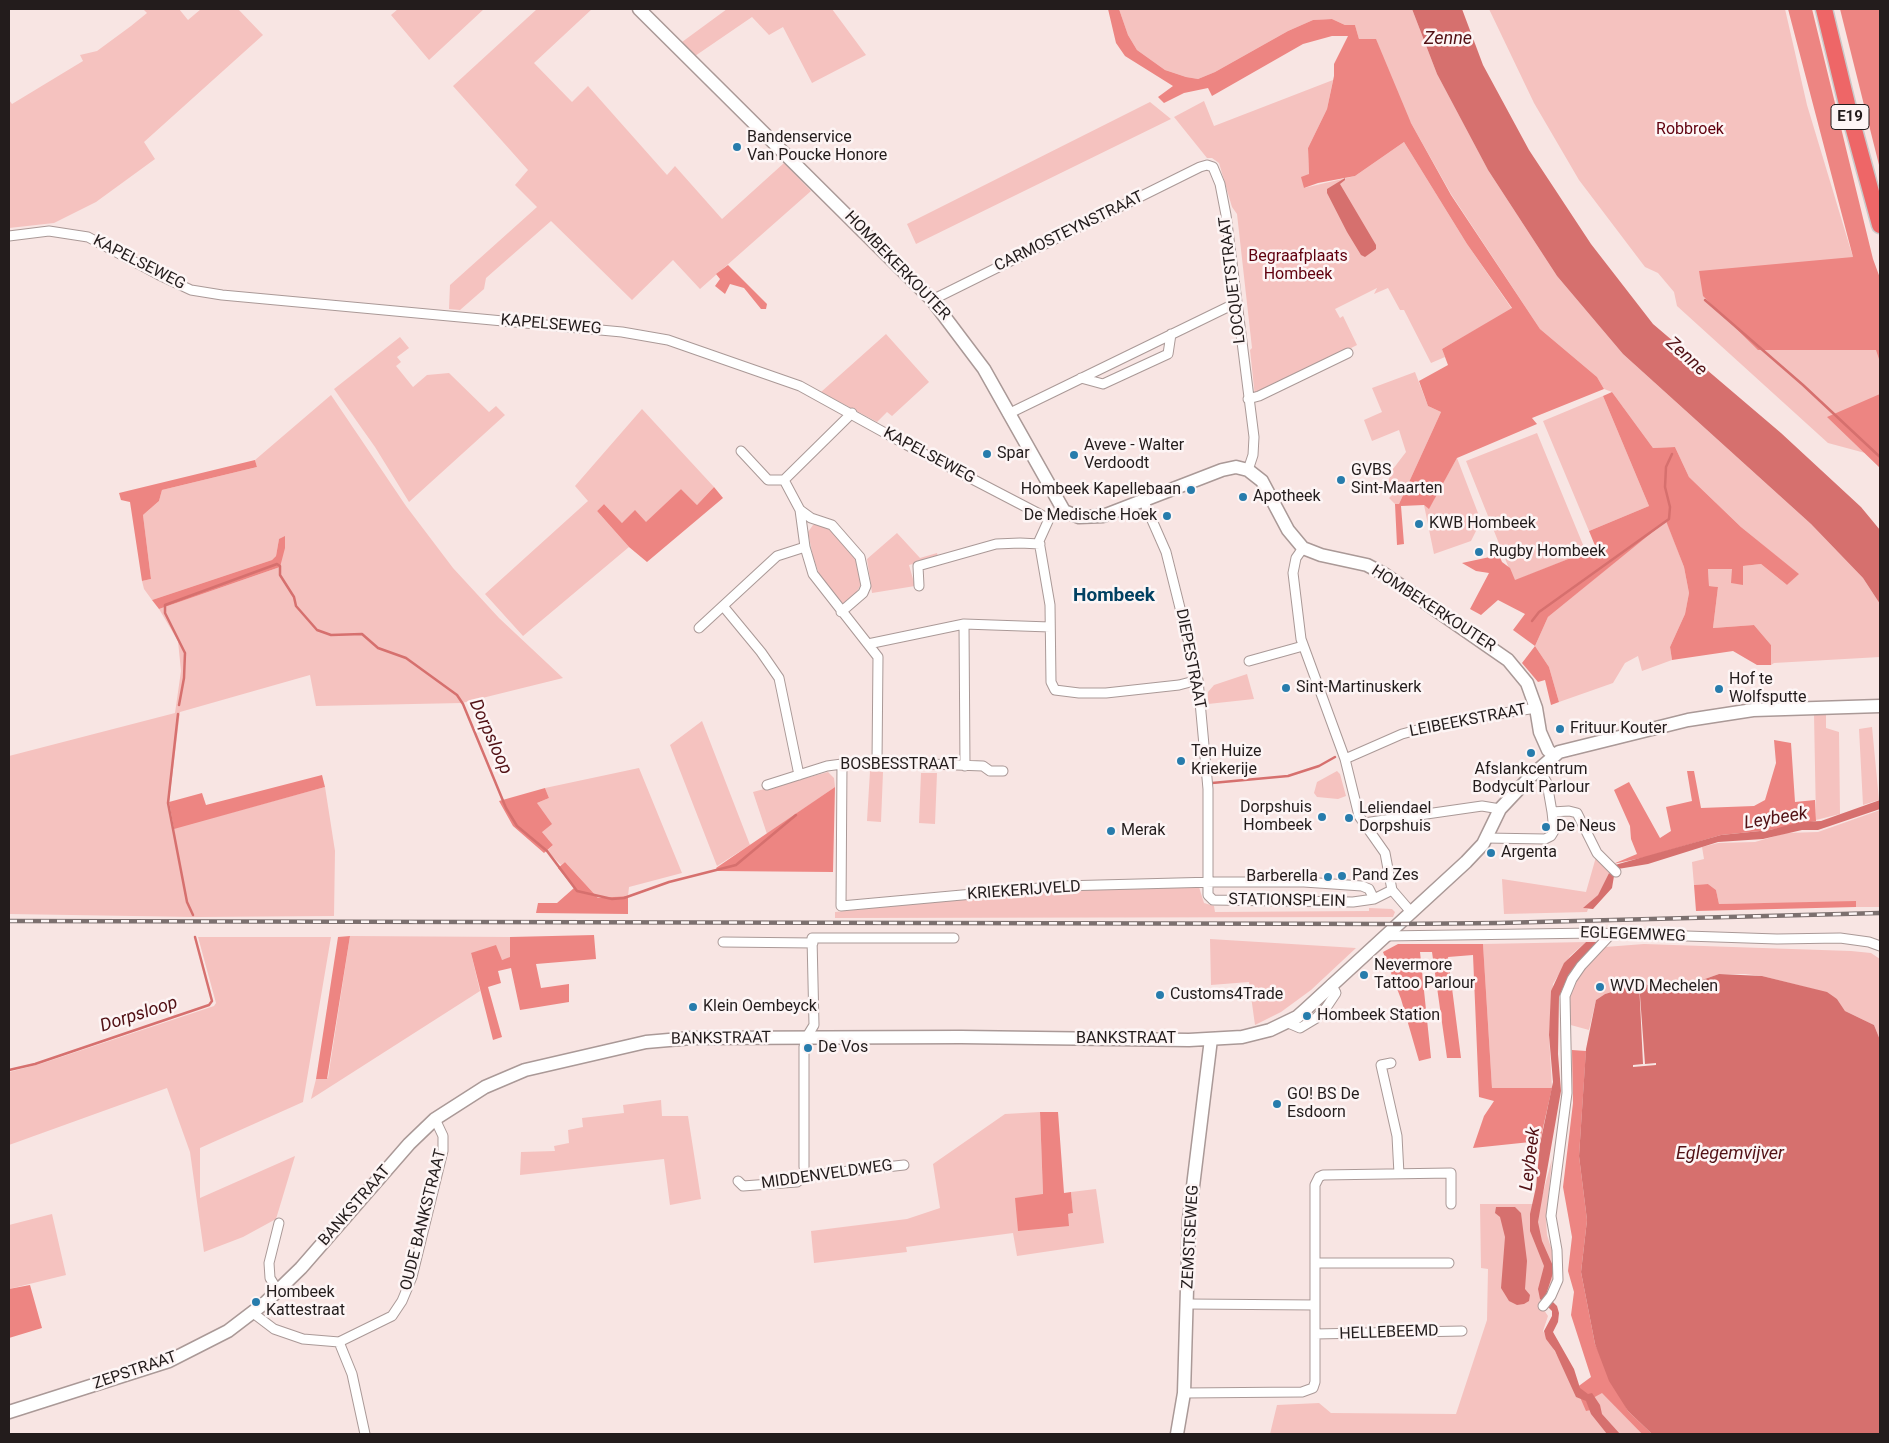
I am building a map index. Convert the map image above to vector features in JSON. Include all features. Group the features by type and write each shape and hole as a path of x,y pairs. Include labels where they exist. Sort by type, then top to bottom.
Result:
{"highway":[{"name":"E19","path":"1824,9 1847,104 1880,225"}],"street":[{"name":"HOMBEKERKOUTER","path":"640,9 932,300 984,370 1064,511"},
{"name":"CARMOSTEYNSTRAAT","path":"932,300 1191,171 1207,165"},
{"name":"LOCQUETSTRAAT","path":"1207,165 1213,168 1224,198 1254,450 1248,470"},
{"name":"KAPELSEWEG","path":"9,236 49,231 88,237 158,275 191,290 222,295 622,332 668,340 778,377 852,413 905,444 1049,519"},
{"path":"1008,414 1236,303"},
{"path":"1081,378 1103,384 1168,354 1171,334"},
{"path":"1248,399 1259,396 1348,353"},
{"path":"741,451 768,480 784,480 852,413"},
{"path":"1198,680 1179,685 1106,693 1061,692 1055,690 1051,682 1050,605 1040,544 1043,528 1049,519 1064,511 1079,517 1098,517 1144,502 1222,470 1236,468 1248,470 1262,481 1288,530 1303,548 1296,558 1293,573 1303,646 1345,759 1359,816 1385,853 1392,890 1411,912"},
{"path":"784,480 800,510 805,547 813,574 878,657 877,762"},
{"name":"DIEPESTRAAT","path":"1144,502 1166,552 1198,680 1208,789 1208,883"},
{"path":"800,510 811,518 832,525 860,557 866,586 864,593 841,612"},
{"path":"919,586 918,566 996,544 1020,542 1040,544"},
{"path":"699,628 777,556 805,547"},
{"name":"HOMBEKERKOUTER","path":"1303,548 1321,555 1367,566 1397,582 1508,660 1527,683 1536,708 1540,732 1548,750 1553,756"},
{"path":"723,606 761,652 779,678 799,774"},
{"path":"868,644 964,624 1050,627"},
{"path":"964,624 965,766"},
{"path":"1250,661 1303,646"},
{"name":"BANKSTRAAT","path":"253,1313 301,1268 409,1144 435,1120 485,1087 525,1070 625,1046 692,1038 1211,1039 1242,1037 1270,1030 1306,1009 1466,862 1486,838 1500,809 1553,756 1567,748 1688,720 1753,710 1880,706"},
{"name":"LEIBEEKSTRAAT","path":"1345,759 1402,734 1429,727 1536,708"},
{"name":"BOSBESSTRAAT","path":"767,785 799,774 842,764 877,762 983,766 990,771 1003,771"},
{"name":"KRIEKERIJVELD","path":"842,764 840,906 1061,886 1208,883"},
{"path":"1486,838 1545,838 1551,836 1554,831 1547,783 1539,769"},
{"path":"1364,823 1482,806 1500,809"},
{"path":"1552,812 1569,811 1577,813 1597,853 1616,872"},
{"name":"STATIONSPLEIN","path":"1374,899 1369,889 1362,886 1304,882 1208,883 1208,895 1213,900 1353,902 1374,899 1392,890"},
{"name":"EGLEGEMWEG","path":"1384,936 1596,933 1777,939 1840,938 1869,942 1880,946"},
{"path":"1542,1306 1554,1292 1558,1280 1557,1250 1550,1216 1567,1093 1565,996 1581,966 1612,934"},
{"path":"722,942 812,943 812,938 954,938"},
{"name":"MIDDENVELDWEG","path":"804,1167 804,1047 806,1038 814,1025 812,943"},
{"name":"ZEMSTSEWEG","path":"1177,1434 1184,1393 1189,1219 1211,1039"},
{"path":"1391,1063 1381,1065 1397,1136 1399,1174"},
{"name":"OUDE BANKSTRAAT","path":"339,1342 392,1316 402,1301 412,1277 443,1151 443,1136 435,1120"},
{"name":"MIDDENVELDWEG","path":"738,1181 743,1186 796,1182 804,1176 904,1165"},
{"path":"1184,1393 1309,1391 1315,1382 1315,1185 1323,1174 1450,1173 1451,1204"},
{"path":"278,1291 270,1278 269,1263 279,1223"},
{"path":"1315,1263 1449,1263"},
{"path":"1187,1304 1315,1305"},
{"path":"253,1313 274,1329 303,1339 339,1342 352,1374 366,1434"},
{"name":"ZEPSTRAAT","path":"9,1412 169,1361 228,1331 253,1313"},
{"name":"HELLEBEEMD","path":"1315,1334 1462,1331"}],"green space":[{"path":"143,9 179,9 188,20 201,9 238,9 263,35 144,142 155,159 96,202 54,223 9,228 9,100 12,104 83,61 80,55 97,51 147,13"},
{"path":"398,9 484,9 429,60 391,15"},
{"path":"537,9 592,9 534,63 572,102 588,86 667,175 675,166 722,219 784,163 811,191 700,289 673,260 632,300 551,221 486,278 484,289 460,310 449,309 450,285 537,207 515,185 528,170 453,86"},
{"path":"727,9 832,9 866,55 812,83 783,27 769,35 752,17 695,56 682,42"},
{"path":"1119,9 1412,9 1437,74 1488,170 1557,276 1623,354 1811,524 1863,578 1880,604 1880,657 1774,663 1771,665 1771,645 1754,625 1713,628 1718,587 1709,586 1708,569 1733,569 1743,585 1743,566 1761,564 1787,585 1798,574 1741,527 1689,477 1675,447 1653,448 1612,392 1604,389 1597,377 1540,329 1451,194 1411,123 1359,39 1355,25 1345,25 1332,19 1313,20 1288,31 1215,72 1198,79 1165,70 1137,50 1128,35"},
{"name":"Robbroek","path":"1489,9 1785,9 1807,105 1852,254 1880,322 1880,457 1828,443 1677,306 1674,292 1658,273 1645,267 1579,180 1534,103"},
{"name":"Begraafplaats Hombeek","path":"1333,80 1327,109 1308,148 1309,174 1304,188 1355,176 1404,142 1467,244 1512,309 1442,349 1445,357 1431,363 1404,310 1400,310 1388,288 1374,294 1377,288 1335,309 1340,318 1343,316 1357,345 1255,397 1250,350 1252,348 1237,214 1232,207 1219,163 1212,158 1207,158 1174,117 1204,101 1214,126"},
{"path":"1150,102 1171,119 916,244 907,224"},
{"path":"886,334 929,382 892,416 887,412 877,422 821,392"},
{"path":"400,337 409,348 397,357 401,362 396,366 413,387 427,375 449,373 489,412 496,406 505,415 409,502 375,447 334,389"},
{"path":"1415,372 1428,406 1441,412 1399,504 1395,504 1389,498 1392,495 1385,489 1393,469 1406,452 1399,430 1372,441 1364,420 1382,412 1372,388"},
{"path":"331,395 406,506 453,568 499,618 563,678 462,703 316,706 310,675 180,712 169,802 174,828 325,787 335,851 334,916 195,917 9,914 9,756 175,713 181,671 178,641 159,609 280,567 279,539 276,556 272,560 152,600 144,589 142,581 151,579 143,515 159,501 162,490 257,467 255,460"},
{"path":"1603,396 1649,506 1589,531 1543,421"},
{"path":"642,409 714,487 697,505 681,489 646,523 622,523 604,504 597,511 629,547 523,636 485,594 588,501 575,486"},
{"path":"1537,433 1586,552 1514,581 1466,461"},
{"path":"1457,458 1481,521 1471,541 1434,554 1424,505 1429,508"},
{"path":"1666,520 1684,567 1689,593 1685,614 1670,647 1672,660 1642,671 1638,656 1625,663 1613,683 1559,702 1549,667 1535,646 1548,617"},
{"path":"818,524 830,527 857,557 860,568 860,586 854,597 846,603 840,603 821,579 813,557 808,532 813,525"},
{"path":"897,533 920,558 937,553 938,557 909,565 915,586 872,593 867,559"},
{"path":"1247,674 1254,699 1208,704 1208,692 1214,685"},
{"path":"1814,714 1826,715 1826,728 1839,732 1840,814 1816,820"},
{"path":"702,721 750,845 717,866 670,745"},
{"path":"1872,727 1879,800 1863,805 1859,729"},
{"path":"639,768 682,873 629,887 628,896 598,898 565,862 561,865 547,851 553,845 542,832 537,803 549,798 545,788"},
{"path":"870,771 883,772 881,822 867,821"},
{"path":"1337,771 1340,774 1346,796 1338,799 1317,797 1314,793 1317,782"},
{"path":"828,772 834,778 835,787 767,834 753,792"},
{"path":"921,773 937,773 935,824 919,823"},
{"path":"1880,810 1880,907 1856,907 1856,902 1719,904 1716,890 1708,884 1694,885 1692,862 1704,859 1702,847 1718,843 1755,842 1786,833 1818,832"},
{"path":"1596,857 1612,875 1609,873 1598,895 1584,908 1588,909 1587,912 1504,914 1502,879 1586,892"},
{"path":"1199,887 1204,903 1214,906 1215,912 1369,911 1369,908 1392,909 1395,912 1393,917 835,918 835,912 996,895 1080,889"},
{"path":"350,936 510,937 510,958 502,960 471,953 480,991 311,1099 316,1079 328,1078"},
{"path":"198,937 331,937 303,1102 200,1148 200,1198 295,1156 276,1219 243,1237 204,1252 190,1152 167,1088 9,1145 9,1072 40,1064 214,1006 216,1003"},
{"path":"1210,939 1356,948 1311,990 1281,1012 1255,1025 1249,982 1211,985"},
{"path":"1586,942 1570,956 1553,984 1549,1035 1552,1088 1492,1088 1483,944"},
{"name":"WVD Mechelen","path":"1644,944 1871,953 1880,959 1880,1040 1874,1025 1845,1011 1837,999 1817,990 1762,976 1745,974 1719,974 1688,985 1647,985 1643,980 1640,983 1605,994 1596,1000 1589,1030 1567,1024 1568,1000 1573,985 1591,961 1605,947"},
{"path":"661,1100 662,1116 688,1116 701,1199 670,1205 664,1159 520,1175 521,1152 555,1151 554,1146 569,1143 568,1130 583,1127 582,1118 624,1113 623,1105"},
{"path":"1040,1112 1043,1195 1068,1214 1073,1213 1071,1192 1096,1189 1104,1243 1017,1256 1013,1233 906,1247 907,1252 814,1263 811,1231 907,1219 940,1208 933,1164 1005,1114"},
{"path":"1552,1159 1546,1219 1547,1235 1554,1257 1554,1278 1552,1291 1540,1304 1548,1316 1543,1331 1576,1388 1592,1398 1602,1392 1642,1434 1270,1434 1277,1405 1319,1403 1331,1413 1456,1414 1487,1320 1488,1269 1481,1268 1480,1204 1540,1204"},
{"path":"52,1214 66,1275 9,1289 9,1225"}],"shaded area":[{"path":"1108,9 1119,9 1128,35 1137,50 1165,70 1198,79 1215,72 1288,31 1313,20 1332,19 1345,25 1355,25 1359,39 1376,39 1411,123 1451,195 1540,329 1597,377 1604,389 1532,418 1537,424 1457,458 1429,509 1424,505 1401,506 1404,544 1397,545 1395,504 1399,504 1441,412 1428,406 1419,381 1448,365 1442,349 1512,308 1467,244 1404,142 1355,176 1318,183 1304,188 1301,177 1309,174 1308,148 1327,109 1334,76 1334,64 1348,36 1332,36 1303,44 1212,96 1208,88 1184,93 1164,103 1158,97 1173,86 1125,56 1116,43"},
{"path":"1788,9 1812,9 1873,259 1880,278 1880,362 1876,350 1758,350 1703,296 1699,271 1853,257"},
{"path":"1840,9 1880,9 1880,169"},
{"path":"728,265 767,304 766,309 761,309 744,288 730,284 725,294 715,286 720,279 716,274"},
{"path":"1612,392 1653,448 1675,447 1689,477 1741,527 1799,574 1787,585 1761,564 1743,566 1743,585 1731,583 1732,569 1708,569 1709,586 1718,587 1713,628 1754,625 1771,645 1771,665 1757,665 1733,651 1672,660 1670,647 1685,614 1689,593 1684,567 1666,521 1548,617 1535,646 1513,630 1525,614 1498,600 1481,615 1470,609 1489,573 1476,571 1462,563 1499,555 1502,562 1510,568 1515,580 1596,548 1589,531 1649,506 1603,396"},
{"path":"1880,394 1880,468 1827,417"},
{"path":"255,460 257,467 162,490 159,501 143,515 151,579 142,581 130,502 121,500 119,493"},
{"path":"714,487 723,498 647,562 629,547 597,511 604,504 622,523 635,510 646,522 681,489 697,505"},
{"path":"285,536 285,548 280,567 159,609 152,600 272,560 276,556 279,539"},
{"path":"1535,646 1549,667 1559,702 1551,705 1545,680 1538,682 1522,663"},
{"path":"1774,740 1791,743 1795,802 1815,800 1816,821 1770,830 1721,835 1646,857 1613,864 1637,854 1631,839 1630,826 1614,790 1629,782 1660,838 1671,831 1666,807 1692,801 1687,771 1694,771 1701,808 1754,806 1765,800 1776,763"},
{"path":"322,775 325,787 174,829 169,802 202,793 206,805"},
{"path":"835,787 833,872 718,871 716,868"},
{"path":"545,788 549,798 537,803 552,824 542,832 553,845 544,853 513,826 499,801"},
{"path":"565,862 598,898 628,896 628,914 536,913 538,903 557,903 574,888 558,868"},
{"path":"1708,884 1716,890 1719,904 1856,901 1856,907 1696,911 1694,885"},
{"path":"594,935 596,959 536,964 541,988 569,984 569,1002 520,1010 511,968 498,971 501,983 488,987 502,1037 493,1040 471,953 496,945 502,960 510,957 510,937"},
{"path":"350,936 327,1079 316,1079 338,937"},
{"path":"1398,944 1483,944 1492,1088 1552,1088 1540,1141 1473,1148 1484,1116 1494,1101 1479,1097 1473,955 1448,957 1461,1058 1447,1058 1432,952 1420,952 1431,1058 1419,1061 1401,999 1383,952"},
{"path":"1572,1050 1586,1051 1579,1156 1587,1220 1581,1272 1595,1344 1628,1411 1652,1434 1642,1434 1602,1393 1593,1398 1599,1408 1586,1411 1576,1388 1591,1377 1571,1315 1574,1292 1568,1271 1572,1237 1563,1187 1573,1103"},
{"path":"1040,1112 1058,1112 1064,1193 1071,1192 1073,1213 1068,1214 1069,1226 1018,1231 1015,1198 1043,1194"},
{"path":"30,1285 42,1328 9,1338 9,1289"}],"water":[{"name":"Zenne","path":"1412,9 1462,9 1483,65 1529,150 1591,244 1653,324 1781,433 1861,507 1880,530 1880,604 1863,578 1811,524 1623,354 1557,276 1488,170 1437,74"},
{"path":"1345,178 1340,184 1376,245 1376,249 1365,257 1361,255 1347,232 1327,193 1327,189"},
{"path":"1880,800 1880,809 1818,830 1802,830 1763,839 1718,842 1648,864 1618,869 1615,865 1721,835 1770,830 1800,822 1821,821"},
{"path":"1609,873 1614,876 1612,888 1593,909 1583,908 1598,895"},
{"path":"1586,942 1597,942 1569,974 1559,997 1558,1054 1561,1091 1538,1222 1542,1241 1553,1266 1553,1273 1546,1295 1557,1306 1559,1313 1558,1322 1553,1332 1574,1369 1580,1388 1588,1394 1592,1393 1600,1405 1602,1414 1620,1434 1607,1434 1591,1414 1586,1401 1576,1397 1555,1351 1546,1339 1544,1331 1552,1316 1552,1311 1540,1299 1538,1289 1544,1266 1530,1231 1530,1214 1536,1187 1540,1144 1553,1082 1549,1035 1551,991 1564,963"},
{"name":"Eglegemvijver","path":"1719,974 1762,976 1827,992 1837,999 1845,1011 1874,1025 1880,1040 1880,1434 1652,1434 1628,1411 1609,1381 1595,1344 1581,1272 1587,1220 1579,1156 1586,1049 1596,1000 1605,994 1638,984 1641,980 1644,980 1647,985 1688,985"},
{"path":"1496,1207 1515,1207 1521,1213 1527,1261 1525,1289 1530,1295 1529,1301 1524,1304 1517,1305 1509,1301 1501,1288 1505,1237 1500,1217 1495,1213"}],"pier":[{"path":"1639,982 1645,1064 1656,1063 1656,1065 1633,1067 1633,1065 1643,1064"}],"waterway":[{"path":"1705,300 1803,385 1880,457"},
{"name":"Dorpsloop","path":"1532,621 1539,612 1669,519 1670,507 1665,487 1666,467 1672,454"},
{"name":"Dorpsloop","path":"179,705 184,678 185,653 165,613 165,605 277,564 280,566 280,575 294,597 296,606 317,630 331,635 362,634 378,648 406,658 457,695 463,704 506,808 517,826 547,851 577,891 612,899 624,898 669,882 736,865 796,815"},
{"name":"Dorpsloop","path":"178,714 168,803 187,902 193,915"},
{"name":"Dorpsloop","path":"1212,783 1288,776 1319,766 1335,757"},
{"name":"Dorpsloop","path":"9,1070 35,1064 209,1005 212,1001 195,937"}],"railway":[{"path":"9,921 1397,924 1880,913"}],"place":[{"name":"Bandenservice Van Poucke Honore","path":"737,147"},
{"name":"Spar","path":"987,454"},
{"name":"Aveve - Walter Verdoodt","path":"1074,455"},
{"name":"GVBS Sint-Maarten","path":"1341,480"},
{"name":"Hombeek Kapellebaan","path":"1191,490"},
{"name":"Apotheek","path":"1243,497"},
{"name":"De Medische Hoek","path":"1167,516"},
{"name":"KWB Hombeek","path":"1419,524"},
{"name":"Rugby Hombeek","path":"1479,552"},
{"name":"Sint-Martinuskerk","path":"1286,688"},
{"name":"Hof te Wolfsputte","path":"1719,689"},
{"name":"Frituur Kouter","path":"1560,729"},
{"name":"Afslankcentrum Bodycult Parlour","path":"1531,753"},
{"name":"Ten Huize Kriekerije","path":"1181,761"},
{"name":"Dorpshuis Hombeek","path":"1322,817"},
{"name":"Leliendael Dorpshuis","path":"1349,818"},
{"name":"De Neus","path":"1546,827"},
{"name":"Merak","path":"1111,831"},
{"name":"Argenta","path":"1491,853"},
{"name":"Pand Zes","path":"1342,876"},
{"name":"Barberella","path":"1328,877"},
{"name":"Nevermore Tattoo Parlour","path":"1364,975"},
{"name":"WVD Mechelen","path":"1600,987"},
{"name":"Customs4Trade","path":"1160,995"},
{"name":"Klein Oembeyck","path":"693,1007"},
{"name":"Hombeek Station","path":"1307,1016"},
{"name":"De Vos","path":"808,1048"},
{"name":"GO! BS De Esdoorn","path":"1277,1104"},
{"name":"Hombeek Kattestraat","path":"256,1302"}],"district":[{"name":"Hombeek","path":"1114,596"}],"water label":[{"name":"Leybeek","path":"1776,819"},
{"name":"Leybeek","path":"1531,1159"}]}
